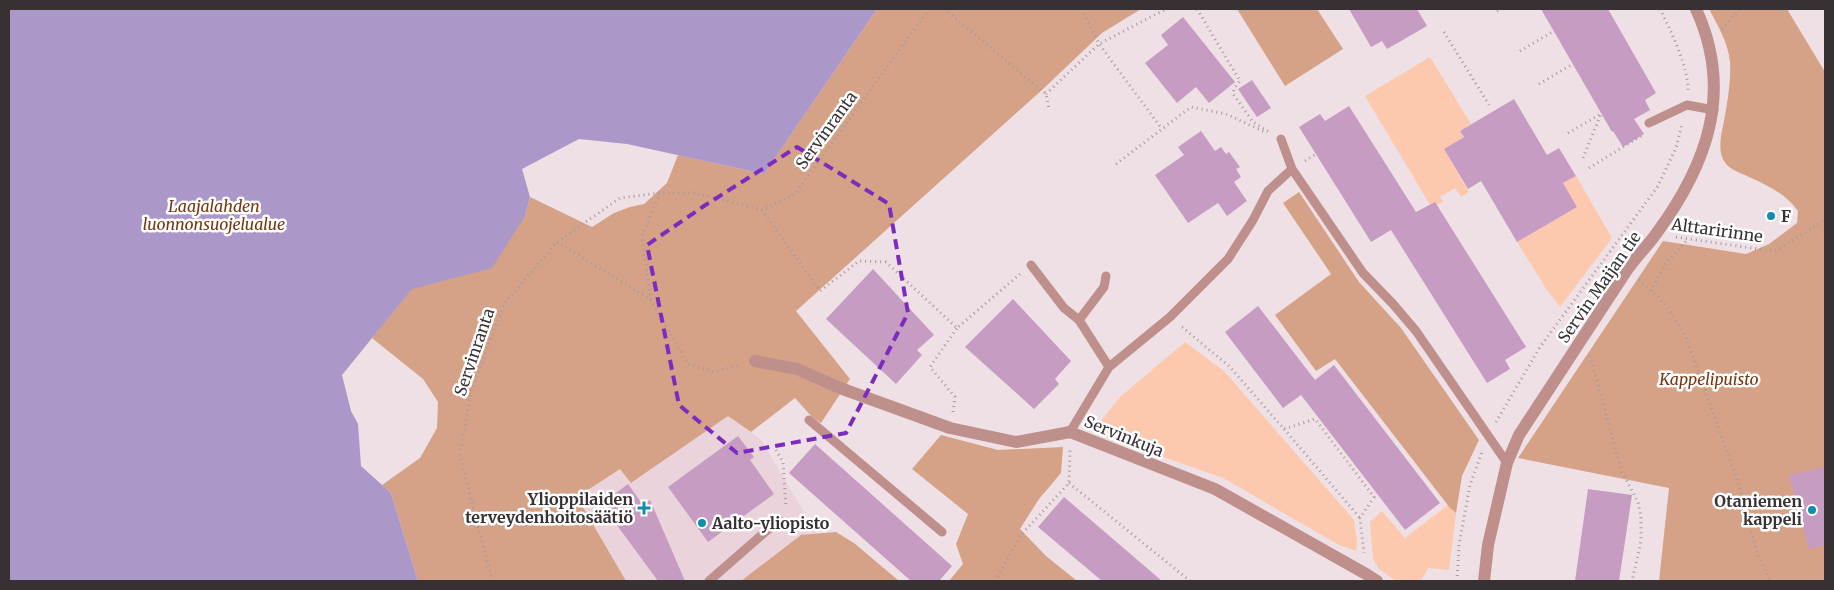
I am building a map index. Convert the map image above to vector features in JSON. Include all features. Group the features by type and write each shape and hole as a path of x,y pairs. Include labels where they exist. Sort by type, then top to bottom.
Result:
{"street":[{"name":"Servin Maijan tie","path":"1484,581 1488,545 1507,463 1519,434 1628,269 1656,234 1692,175 1706,143 1714,110 1714,90 1708,44 1703,24 1696,9"},
{"name":"Servinkuja","path":"755,361 797,369 840,388 950,428 1016,442 1070,432 1215,489 1372,578"}],"lane":[{"path":"1649,123 1687,105 1714,110"},
{"path":"1281,139 1292,169 1363,273 1416,331 1507,463"},
{"path":"1070,432 1109,367 1170,318 1228,259 1253,220 1268,191 1292,169"},
{"path":"1031,266 1064,308 1079,320 1109,367"},
{"path":"1079,320 1104,287 1106,276"},
{"path":"809,420 942,532"},
{"path":"709,581 779,520"}],"path":[{"name":"Servinranta","path":"492,581 460,455 471,392 504,304 557,242 620,198 660,193 694,193 762,210 795,194 929,9"},
{"path":"944,9 1046,94 1049,110"},
{"path":"1082,9 1099,44 1162,129"},
{"path":"1046,94 1099,44 1166,9"},
{"path":"1197,9 1240,82 1234,88 1233,94 1252,122 1281,139"},
{"path":"1497,11 1501,9"},
{"path":"1457,581 1459,546 1470,485 1488,434 1540,347 1658,186 1676,148 1687,105 1688,81 1669,27 1660,9"},
{"path":"1708,44 1740,9"},
{"path":"1520,51 1554,31"},
{"path":"1444,32 1489,105"},
{"path":"1539,84 1573,64"},
{"path":"1116,164 1191,107 1226,114 1281,139"},
{"path":"1568,133 1601,114 1583,158"},
{"path":"1589,168 1644,134 1649,123"},
{"path":"660,193 642,236 651,300 688,364 714,372 755,361"},
{"path":"762,210 820,291 859,261 886,262 957,328"},
{"name":"Alttaririnne","path":"1656,234 1765,250 1777,250 1825,220"},
{"path":"1651,290 1666,263 1688,238"},
{"path":"557,242 651,300"},
{"path":"955,397 930,367 957,328 1031,266"},
{"path":"1628,269 1666,305 1686,336 1742,491 1756,550 1770,581"},
{"path":"1170,318 1229,366 1360,518 1372,578"},
{"path":"1584,334 1622,472 1638,502 1641,517 1641,541 1632,581"},
{"path":"1284,429 1315,419 1374,497 1360,518"},
{"path":"995,581 1021,535 1069,483 1070,432"},
{"path":"776,450 783,462 786,502 785,514 779,520"},
{"path":"1069,483 1190,581"}],"highlighted area":[{"path":"797,147 889,204 908,313 846,433 737,453 679,405 647,245"}],"shaded area":[{"name":"Laajalahden luonnonsuojelualue","path":"9,9 877,9 764,174 627,144 579,139 522,169 530,197 525,216 492,268 412,289 342,375 351,411 358,424 361,466 391,493 418,581 9,581"},
{"path":"1430,57 1471,124 1460,131 1464,137 1444,149 1469,192 1461,197 1455,188 1440,197 1443,202 1437,205 1430,205 1365,96"},
{"path":"1576,176 1612,238 1560,307 1517,242 1577,207 1563,183"},
{"path":"1185,342 1225,372 1354,520 1357,541 1356,551 1339,545 1223,478 1092,432 1120,397"},
{"name":"Aalto-yliopisto","path":"728,415 762,441 826,549 837,581 626,581 577,498 620,468 632,483"},
{"path":"1448,505 1456,513 1449,570 1428,568 1421,581 1396,581 1379,569 1373,559 1370,522 1382,511 1405,538"}],"green space":[{"path":"877,9 1141,9 1102,33 1042,90 796,311 850,379 821,423 812,417 795,398 751,432 728,416 631,483 620,469 577,497 626,581 418,581 391,493 382,485 420,458 437,428 438,402 423,379 372,338 412,288 525,216 530,197 592,227 614,213 644,204 667,183 678,155 764,174"},
{"path":"1237,9 1317,9 1343,49 1285,86"},
{"name":"Kappelipuisto","path":"1709,9 1787,9 1825,72 1825,581 1659,581 1669,488 1518,458 1663,241 1746,254 1769,244 1797,223 1798,211 1788,200 1769,187 1731,168 1723,158 1720,146 1729,89 1730,62 1725,41"},
{"path":"1299,192 1359,282 1401,328 1479,440 1462,476 1456,513 1450,508 1335,359 1316,371 1275,315 1331,274 1283,203"},
{"path":"941,435 998,450 1063,447 1061,473 1039,499 1020,529 1046,556 1077,581 949,581 963,564 956,544 968,514 912,469"},
{"path":"836,532 854,543 899,581 741,581 801,535"}],"building":[{"path":"1349,9 1417,9 1427,26 1387,49 1382,41 1371,47"},
{"path":"1541,9 1608,9 1656,93 1645,100 1650,110 1634,119 1644,134 1623,147 1612,132"},
{"path":"1183,17 1235,82 1209,103 1196,87 1177,103 1145,63 1168,45 1161,35"},
{"path":"1252,80 1271,108 1257,117 1238,89"},
{"path":"1514,99 1547,155 1559,148 1576,176 1563,183 1577,207 1517,242 1481,181 1468,189 1444,149 1464,137 1460,131"},
{"path":"1349,106 1416,212 1435,202 1526,347 1505,360 1510,369 1487,383 1391,230 1371,242 1299,127 1320,114 1325,121"},
{"path":"1201,131 1215,151 1221,147 1226,154 1229,152 1240,167 1236,169 1241,177 1234,182 1247,201 1227,216 1218,203 1188,223 1155,175 1184,155 1178,147"},
{"path":"873,269 934,335 917,350 922,355 896,384 826,319"},
{"path":"1013,299 1071,361 1055,379 1059,384 1034,409 965,347"},
{"path":"1258,306 1315,380 1334,365 1440,503 1405,530 1301,395 1283,408 1225,332"},
{"path":"738,436 754,457 750,460 774,494 708,542 668,487"},
{"path":"815,444 952,566 939,581 911,581 789,473"},
{"name":"Otaniemen kappeli","path":"1825,467 1825,545 1809,549 1789,475"},
{"path":"628,484 643,505 650,500 685,581 658,581 608,513 611,512 604,502"},
{"path":"1588,489 1632,495 1619,581 1575,581"},
{"path":"1064,497 1162,581 1102,581 1038,527"}],"place":[{"name":"F","path":"1771,216"},
{"name":"Ylioppilaiden terveydenhoitosäätiö","path":"644,508"},
{"name":"Otaniemen kappeli","path":"1812,510"},
{"name":"Aalto-yliopisto","path":"702,523"}]}
